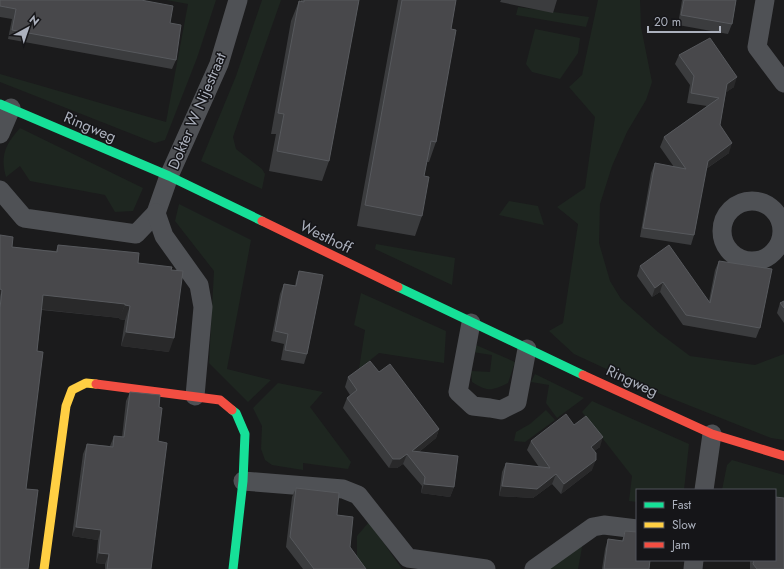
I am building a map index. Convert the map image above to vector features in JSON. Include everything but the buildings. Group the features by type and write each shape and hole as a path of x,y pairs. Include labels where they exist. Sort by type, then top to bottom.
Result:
{"street":[{"name":"Dokter W Nijestraat","path":"156,213 169,176 219,64 238,0"},
{"path":"765,0 757,47 784,84"},
{"name":"Ringweg","path":"5,106 169,176"},
{"path":"0,134 5,106"},
{"name":"Westhoff","path":"169,176 471,322"},
{"path":"0,190 24,218 36,220 136,234 156,213 164,236 199,285 202,307 195,396"},
{"name":"Ringweg","path":"471,322 712,434 784,456"},
{"path":"471,322 458,392 473,406 501,410 517,402 527,349"},
{"path":"44,569 66,406 72,390 86,383 220,400 236,412 246,434 243,481 233,569"},
{"path":"704,489 712,434"},
{"path":"243,481 343,489 358,495 408,558 486,569"},
{"path":"534,569 593,527 604,524 636,529"}],"shaded area":[{"path":"166,0 216,0 197,58 165,140 155,143 0,82 0,74 166,122 188,4"},
{"path":"262,0 281,0 233,137 236,149 262,169 265,174 262,189 201,161 236,76"},
{"path":"598,0 640,0 641,27 652,82 646,100 627,132 612,166 600,204 599,243 610,281 621,299 658,332 690,356 755,365 784,354 784,440 771,438 658,393 574,354 549,331 563,323 578,224 557,207 585,188 595,117 569,87 582,75"},
{"path":"518,7 589,17 586,27 516,15"},
{"path":"535,29 580,38 578,53 560,79 532,72 526,64"},
{"path":"20,128 143,188 133,211 115,212 105,195 30,181 20,166 6,177 4,169 4,156 8,144"},
{"path":"509,201 538,206 544,225 499,215"},
{"path":"179,204 251,240 227,369 271,380 248,402 209,363 214,271 175,221"},
{"path":"376,244 455,258 452,285 375,249"},
{"path":"361,293 446,331 444,363 379,353 359,369 365,330 354,325"},
{"path":"476,345 515,362 508,383 497,388 486,389 472,382 471,371 490,372 492,355 472,352"},
{"path":"535,374 584,398 557,418 546,403 549,385 531,382"},
{"path":"278,383 323,392 310,407 351,462 348,469 303,463 303,470 272,465 265,460 261,449 262,426 253,408"},
{"path":"592,401 689,444 684,489 636,489 636,502 629,501 632,476 582,412"},
{"path":"546,410 555,420 525,442 514,441 516,432 530,424"},
{"path":"732,460 784,475 784,506 776,505 776,489 722,489 727,465"},
{"path":"369,522 402,569 365,569 357,559 357,536"},
{"path":"583,542 578,569 547,569"}],"traffic: fast":[{"path":"0,104 169,176 262,221"},
{"path":"398,287 583,375"},
{"path":"232,410 236,413 245,434 243,481 233,569"}],"traffic: slow":[{"path":"44,569 66,406 72,390 86,383 96,384"}],"traffic: jam":[{"path":"262,221 398,287"},
{"path":"583,375 712,434 784,456"},
{"path":"96,384 220,400 232,410"}]}
